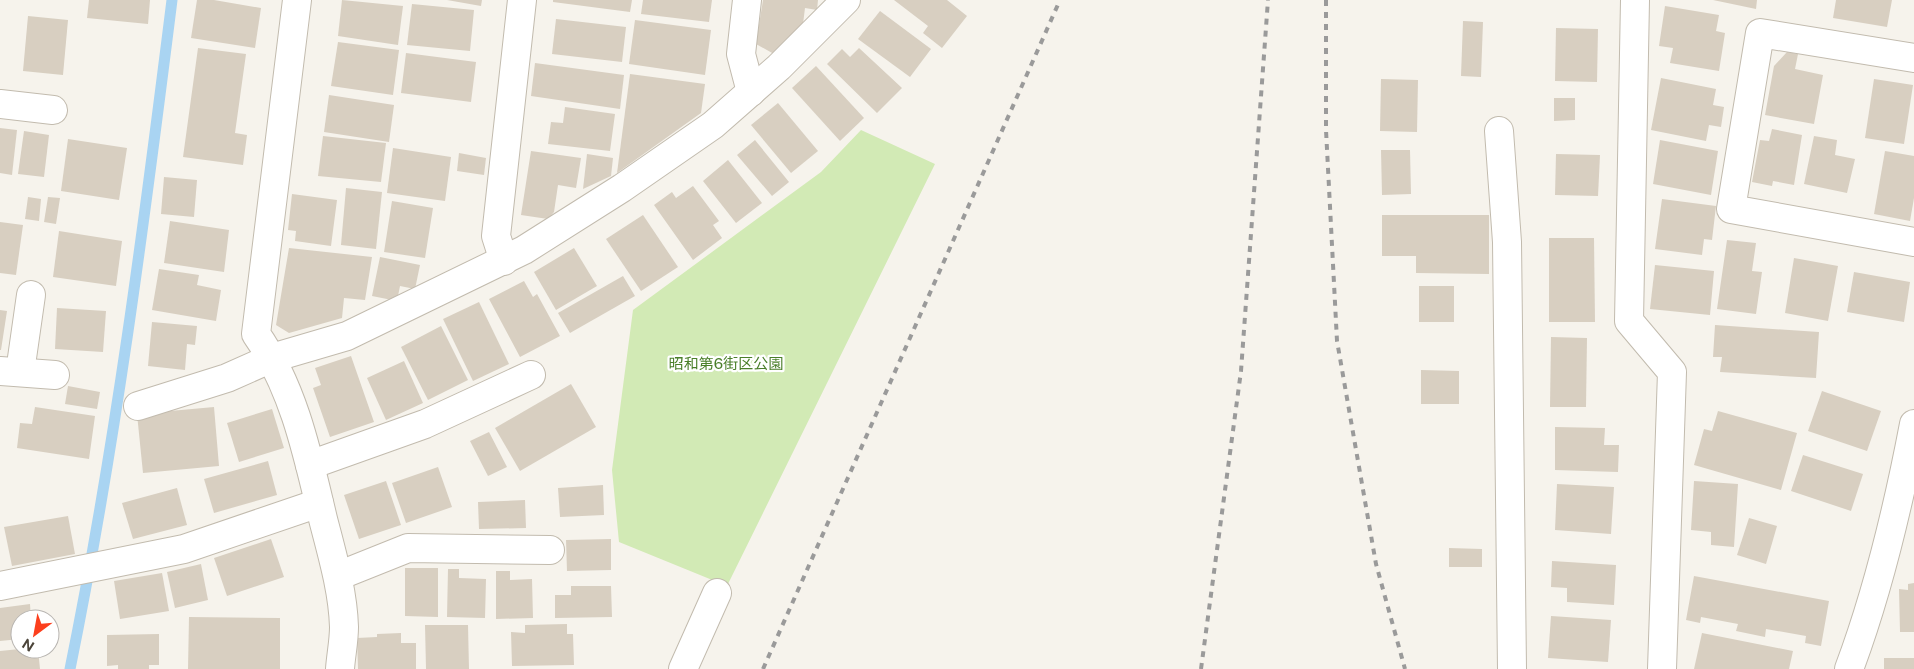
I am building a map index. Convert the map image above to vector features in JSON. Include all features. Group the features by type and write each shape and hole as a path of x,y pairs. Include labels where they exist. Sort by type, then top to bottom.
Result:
{"street":[{"path":"297,0 256,334 272,358 284,384 320,503 338,576 344,627 340,669"},
{"path":"504,261 496,236 522,0"},
{"path":"747,0 741,54 751,92"},
{"path":"138,406 227,378 272,358 347,336 524,250 622,188 713,125 751,92 846,0"},
{"path":"1635,0 1629,321 1672,372 1662,669"},
{"path":"1914,58 1760,33 1731,209 1914,242"},
{"path":"0,104 53,110"},
{"path":"1499,131 1507,242 1512,669"},
{"path":"31,295 6,377 55,375"},
{"path":"310,465 425,424 531,375"},
{"path":"1849,669 1875,595 1901,494 1914,424"},
{"path":"0,586 184,550 320,503"},
{"path":"338,576 408,548 550,550"},
{"path":"683,669 716,593"}],"green space":[{"name":"昭和第6街区公園","path":"861,130 935,164 727,586 619,542 612,470 633,310 821,172"}],"building":[{"path":"89,0 150,0 148,24 87,18"},
{"path":"197,0 214,0 261,8 255,48 191,38"},
{"path":"342,0 403,6 398,45 338,36"},
{"path":"447,0 482,0 481,6"},
{"path":"553,0 632,0 630,12 553,2"},
{"path":"643,0 712,0 709,22 641,14"},
{"path":"763,0 818,0 817,10 805,8 803,24 774,54 756,44"},
{"path":"894,0 947,0 967,16 942,48 923,33 928,26"},
{"path":"1713,0 1757,0 1756,9"},
{"path":"1836,0 1892,0 1887,27 1833,18"},
{"path":"412,4 474,10 470,51 407,45"},
{"path":"1665,6 1719,15 1716,31 1725,33 1719,71 1670,63 1673,48 1659,46"},
{"path":"880,11 931,49 910,77 858,39"},
{"path":"28,16 68,20 63,75 23,71"},
{"path":"556,19 626,27 622,62 552,54"},
{"path":"635,20 711,30 705,75 629,64"},
{"path":"1463,21 1483,22 1481,77 1461,76"},
{"path":"1556,28 1598,29 1597,82 1555,81"},
{"path":"338,42 399,50 393,95 331,86"},
{"path":"198,48 246,54 235,133 247,135 243,165 183,157"},
{"path":"859,48 902,88 877,113 827,64 842,49 850,57"},
{"path":"1787,52 1798,54 1795,69 1823,75 1814,124 1765,115 1774,66"},
{"path":"406,53 476,62 471,102 401,93"},
{"path":"535,63 624,75 620,109 531,96"},
{"path":"816,66 864,118 840,141 792,88"},
{"path":"630,74 705,84 701,113 617,173"},
{"path":"1661,78 1716,89 1713,105 1724,107 1721,127 1709,125 1706,141 1651,130"},
{"path":"1381,79 1418,80 1417,132 1380,131"},
{"path":"1874,79 1913,85 1904,144 1865,138"},
{"path":"329,95 394,105 389,142 324,132"},
{"path":"1554,98 1575,98 1575,120 1554,121"},
{"path":"778,103 818,151 791,173 751,125"},
{"path":"565,107 615,114 610,151 548,144 551,122 563,123"},
{"path":"0,128 17,130 12,175 0,173"},
{"path":"1772,129 1802,135 1794,185 1773,181 1772,186 1752,182 1760,140 1769,141"},
{"path":"24,131 49,135 44,177 18,174"},
{"path":"323,136 386,143 381,182 318,176"},
{"path":"1814,136 1837,140 1835,155 1855,159 1847,193 1804,184"},
{"path":"68,139 127,148 119,200 61,191"},
{"path":"755,140 789,182 772,196 737,155"},
{"path":"1660,140 1718,151 1711,195 1653,184"},
{"path":"393,148 451,157 445,201 387,193"},
{"path":"1381,150 1410,150 1411,194 1382,195"},
{"path":"531,151 581,158 576,188 558,185 554,212 548,219 521,215"},
{"path":"1885,151 1914,156 1914,198 1910,221 1874,214"},
{"path":"459,153 486,158 484,175 457,171"},
{"path":"587,154 613,158 611,176 583,189"},
{"path":"1556,154 1600,155 1598,196 1555,195"},
{"path":"728,160 762,203 736,223 703,181"},
{"path":"164,177 197,180 194,217 161,214"},
{"path":"693,186 719,221 713,225 722,238 693,260 654,205 672,192 676,198"},
{"path":"346,188 382,192 376,249 341,245"},
{"path":"292,194 337,200 331,246 295,241 296,231 288,230"},
{"path":"28,197 41,199 39,221 25,219"},
{"path":"48,197 60,198 56,224 44,222"},
{"path":"1662,199 1716,206 1712,240 1704,239 1702,255 1655,249"},
{"path":"392,201 433,208 425,258 384,252"},
{"path":"643,215 678,267 641,291 606,239"},
{"path":"1382,215 1489,215 1489,274 1416,273 1416,256 1382,256"},
{"path":"170,221 229,230 224,272 164,263"},
{"path":"0,222 23,225 16,275 0,273"},
{"path":"59,231 122,241 116,286 53,277"},
{"path":"1549,238 1594,238 1595,322 1549,322"},
{"path":"1727,240 1756,243 1752,271 1762,272 1756,314 1717,309"},
{"path":"289,248 372,257 365,300 344,298 342,318 289,333 276,325"},
{"path":"574,248 597,286 556,310 534,272"},
{"path":"380,257 420,265 415,289 400,286 397,301 372,296"},
{"path":"1794,258 1838,266 1828,321 1785,313"},
{"path":"1655,265 1714,271 1710,315 1650,309"},
{"path":"159,269 199,275 197,285 221,290 216,321 152,310"},
{"path":"1854,272 1910,282 1904,322 1847,312"},
{"path":"623,276 635,296 570,333 558,313"},
{"path":"524,281 533,297 537,294 560,336 520,357 489,299"},
{"path":"1419,286 1454,286 1454,322 1419,322"},
{"path":"479,302 509,364 473,381 443,319"},
{"path":"57,308 106,311 103,352 55,349"},
{"path":"0,310 7,311 1,350 0,350"},
{"path":"152,322 197,326 195,345 187,344 185,370 148,366"},
{"path":"1715,325 1819,332 1816,378 1720,372 1722,357 1713,357"},
{"path":"441,326 468,380 428,400 401,347"},
{"path":"1551,337 1587,338 1586,407 1550,407"},
{"path":"351,356 374,422 330,437 313,388 321,385 315,368"},
{"path":"404,361 423,403 386,420 367,378"},
{"path":"1421,370 1459,371 1459,404 1421,404"},
{"path":"571,384 596,427 520,471 495,428"},
{"path":"68,386 100,392 97,409 65,404"},
{"path":"1822,391 1881,411 1867,451 1808,431"},
{"path":"35,407 95,416 89,459 17,448 20,423 32,424"},
{"path":"214,407 219,466 143,473 137,414"},
{"path":"272,409 284,448 239,462 227,423"},
{"path":"1718,411 1797,433 1781,490 1694,465 1704,429 1712,431"},
{"path":"1555,427 1605,428 1604,445 1619,445 1618,472 1555,470"},
{"path":"489,432 507,467 488,476 470,441"},
{"path":"1803,455 1863,474 1851,511 1791,491"},
{"path":"268,461 277,495 214,513 204,479"},
{"path":"438,467 452,507 406,523 392,483"},
{"path":"386,481 401,525 359,539 344,495"},
{"path":"1694,481 1738,484 1734,547 1711,545 1711,532 1691,530"},
{"path":"1557,484 1614,487 1611,534 1555,530"},
{"path":"603,485 604,515 560,517 558,488"},
{"path":"177,488 187,525 133,539 122,503"},
{"path":"525,500 526,528 479,529 478,502"},
{"path":"68,516 75,554 12,566 4,527"},
{"path":"1749,518 1777,526 1766,564 1737,555"},
{"path":"271,539 284,577 227,596 214,558"},
{"path":"611,539 611,570 567,571 566,540"},
{"path":"1449,548 1482,549 1482,567 1449,567"},
{"path":"1552,561 1616,565 1614,605 1567,602 1567,588 1551,587"},
{"path":"201,564 208,600 175,608 167,572"},
{"path":"405,568 438,568 438,617 405,616"},
{"path":"448,569 459,569 459,578 486,579 485,618 447,617"},
{"path":"496,571 510,571 510,580 532,579 533,618 496,619"},
{"path":"162,573 169,611 120,619 114,581"},
{"path":"1694,576 1829,601 1821,646 1805,643 1806,636 1766,629 1765,637 1736,631 1738,624 1701,617 1700,623 1686,620"},
{"path":"1914,583 1914,632 1900,632 1899,589 1908,590 1908,584"},
{"path":"571,586 611,586 612,617 555,618 555,595 571,595"},
{"path":"30,604 30,609 10,609 10,640 0,641 0,608"},
{"path":"1551,616 1611,620 1608,662 1548,658"},
{"path":"189,617 280,618 280,669 188,669"},
{"path":"567,624 567,634 573,634 574,665 512,666 511,632 525,633 525,625"},
{"path":"425,625 468,625 469,669 426,669"},
{"path":"401,633 401,643 416,643 416,669 358,669 357,638 377,637 377,634"},
{"path":"1702,633 1793,651 1789,669 1694,669"},
{"path":"159,634 159,665 149,665 149,669 118,669 118,665 107,666 107,635"},
{"path":"10,650 10,659 39,659 40,669 0,669 0,651"},
{"path":"1884,658 1914,658 1914,669 1884,669"}],"waterway":[{"path":"70,669 115,419 151,168 172,0"}],"railway":[{"path":"763,669 1060,0"},
{"path":"1201,669 1241,371 1268,0"},
{"path":"1326,0 1326,130 1337,341 1376,564 1405,669"}]}
